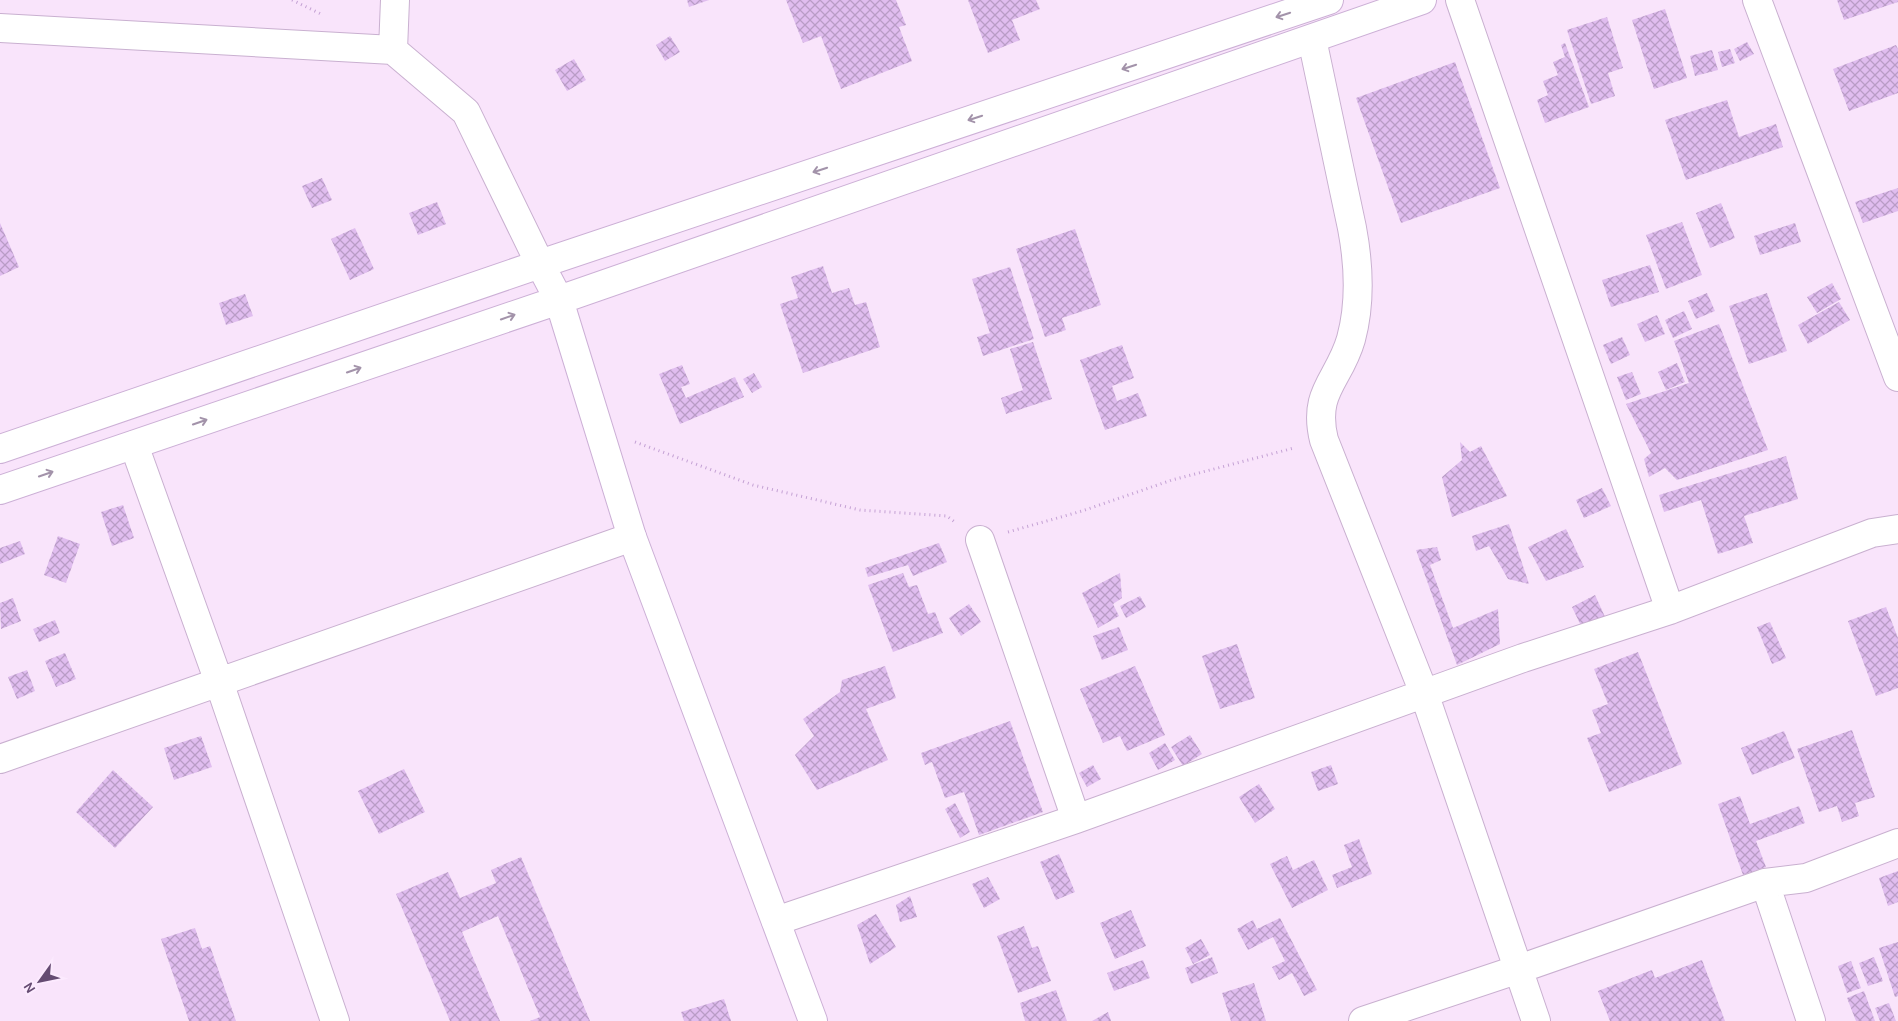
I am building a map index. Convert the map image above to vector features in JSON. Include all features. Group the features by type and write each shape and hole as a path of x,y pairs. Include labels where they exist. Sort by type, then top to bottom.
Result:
{"street":[{"path":"393,50 395,0"},
{"path":"0,449 540,264 1329,0"},
{"path":"0,490 559,300 1422,0"},
{"path":"1460,0 1670,610"},
{"path":"1757,0 1898,378"},
{"path":"0,28 393,50 466,112 559,300 632,537 813,1021"},
{"path":"1312,39 1352,228 1357,255 1358,282 1356,310 1350,340 1339,369 1323,397 1320,414 1321,427 1324,440 1424,693 1536,1021"},
{"path":"134,445 219,682 335,1021"},
{"path":"776,921 1076,819 1424,693 1670,610 1872,533 1898,529"},
{"path":"0,759 632,537"},
{"path":"980,540 1076,819"},
{"path":"1363,1021 1765,884 1806,878 1898,843"},
{"path":"1765,884 1810,1021"}],"path":[{"path":"599,429 753,485 860,510 947,516 980,540 1082,511 1172,480 1324,440"}],"building":[{"path":"687,0 709,0 689,7"},
{"path":"786,0 896,0 906,25 899,27 912,61 841,89 821,36 803,43"},
{"path":"968,0 1036,0 1040,9 1012,20 1020,40 988,53"},
{"path":"1837,0 1898,0 1898,2 1844,20"},
{"path":"1665,9 1687,78 1654,89 1632,20"},
{"path":"1607,17 1623,68 1608,73 1615,96 1591,104 1567,30"},
{"path":"670,36 680,52 665,61 656,45"},
{"path":"1747,42 1754,54 1740,61 1734,49"},
{"path":"1565,43 1589,107 1545,123 1537,100 1548,95 1543,81 1558,75 1553,62 1565,57 1561,45"},
{"path":"1896,45 1898,49 1898,93 1849,111 1833,69"},
{"path":"1730,49 1735,63 1722,67 1718,52"},
{"path":"1712,50 1718,70 1695,76 1690,56"},
{"path":"574,59 586,80 567,91 555,70"},
{"path":"1455,62 1500,188 1401,223 1356,98"},
{"path":"1727,100 1739,137 1776,124 1783,147 1686,180 1665,120"},
{"path":"322,178 332,200 312,208 302,186"},
{"path":"1898,188 1898,211 1863,223 1855,202"},
{"path":"437,202 446,224 418,235 409,213"},
{"path":"1721,203 1735,238 1710,248 1696,213"},
{"path":"1682,222 1702,275 1666,289 1646,235"},
{"path":"0,223 19,267 0,276"},
{"path":"1795,223 1801,242 1760,255 1754,236"},
{"path":"355,228 374,269 350,280 331,239"},
{"path":"1075,229 1101,305 1062,318 1066,330 1045,337 1016,249"},
{"path":"1650,265 1659,292 1611,307 1602,280"},
{"path":"823,266 832,293 849,288 855,305 866,302 880,347 803,373 780,304 798,298 791,277"},
{"path":"1010,267 1034,339 983,356 977,337 990,333 972,279"},
{"path":"1832,283 1841,299 1817,313 1807,297"},
{"path":"1707,293 1715,311 1696,319 1688,301"},
{"path":"1767,293 1787,351 1749,364 1729,306"},
{"path":"245,294 253,316 226,325 219,303"},
{"path":"1839,302 1850,320 1808,344 1798,325"},
{"path":"1684,311 1692,329 1673,338 1665,320"},
{"path":"1657,315 1665,334 1645,342 1637,324"},
{"path":"1719,324 1768,450 1677,480 1665,468 1649,477 1644,459 1651,453 1626,404 1689,383 1674,341"},
{"path":"1622,337 1630,355 1611,364 1603,345"},
{"path":"1033,342 1052,399 1006,414 1001,398 1023,390 1010,349"},
{"path":"1122,345 1134,378 1112,386 1117,401 1138,393 1147,416 1105,430 1080,360"},
{"path":"1677,363 1685,382 1666,390 1658,372"},
{"path":"682,365 690,384 681,387 686,398 735,377 744,397 680,424 659,374"},
{"path":"1632,372 1641,394 1626,400 1617,377"},
{"path":"754,373 762,387 752,393 743,379"},
{"path":"1460,442 1470,452 1481,446 1507,496 1452,517 1442,477 1462,460"},
{"path":"1786,456 1798,499 1744,516 1753,543 1718,554 1701,500 1664,512 1659,495"},
{"path":"1602,488 1611,506 1584,518 1576,500"},
{"path":"123,505 134,538 112,546 101,512"},
{"path":"1509,524 1529,584 1508,579 1489,546 1476,551 1472,536"},
{"path":"1566,529 1584,567 1546,581 1528,547"},
{"path":"58,536 80,544 66,583 44,575"},
{"path":"20,541 25,554 0,564 0,548"},
{"path":"939,543 947,562 913,576 908,565 868,577 865,568"},
{"path":"1437,547 1441,560 1430,565 1453,628 1498,609 1500,644 1457,665 1416,550"},
{"path":"903,573 909,587 917,585 928,614 935,612 943,633 893,652 868,585"},
{"path":"1120,573 1122,598 1113,604 1119,616 1098,628 1082,593"},
{"path":"1595,595 1606,619 1583,630 1572,607"},
{"path":"1140,596 1146,607 1126,618 1120,606"},
{"path":"13,598 21,621 1,629 0,603"},
{"path":"969,604 981,622 961,636 949,618"},
{"path":"1886,607 1898,638 1898,688 1876,696 1848,621"},
{"path":"55,620 60,633 39,642 33,629"},
{"path":"1770,622 1786,658 1772,664 1757,627"},
{"path":"1119,627 1128,650 1102,660 1093,636"},
{"path":"1237,644 1255,698 1220,709 1202,656"},
{"path":"1638,652 1682,764 1609,792 1587,738 1601,733 1592,710 1608,704 1594,669"},
{"path":"65,653 76,679 56,687 45,661"},
{"path":"885,666 896,698 866,709 888,760 817,790 795,755 814,736 803,719 840,692 842,680"},
{"path":"1135,666 1165,735 1127,751 1120,736 1103,743 1080,689"},
{"path":"27,670 35,691 17,699 8,677"},
{"path":"1010,721 1043,812 979,835 964,792 945,798 932,762 925,765 921,753"},
{"path":"1852,730 1875,797 1855,803 1859,816 1842,822 1837,806 1819,812 1797,749"},
{"path":"1784,731 1795,758 1752,775 1741,748"},
{"path":"1190,735 1202,754 1183,766 1171,747"},
{"path":"201,736 212,767 174,780 164,748"},
{"path":"1165,743 1175,760 1158,770 1149,753"},
{"path":"1093,765 1101,779 1087,787 1079,773"},
{"path":"1331,765 1338,784 1318,791 1311,772"},
{"path":"404,769 425,812 379,834 358,791"},
{"path":"113,770 153,807 115,848 76,812"},
{"path":"1259,784 1275,809 1255,823 1239,797"},
{"path":"1740,796 1750,824 1799,806 1805,823 1756,841 1766,867 1743,875 1718,804"},
{"path":"955,803 970,832 960,838 945,809"},
{"path":"1359,839 1372,874 1337,888 1332,875 1352,867 1344,845"},
{"path":"1059,854 1075,892 1056,900 1040,862"},
{"path":"1287,856 1293,870 1314,860 1328,890 1292,908 1270,864"},
{"path":"521,857 590,1021 530,1021 540,1017 498,916 462,932 500,1021 450,1021 396,894 448,872 460,898 496,883 491,870"},
{"path":"1898,871 1898,902 1888,906 1879,878"},
{"path":"988,877 1000,899 984,908 972,884"},
{"path":"910,896 917,917 900,922 896,905"},
{"path":"1131,910 1146,946 1115,959 1100,923"},
{"path":"876,914 896,947 870,964 857,925"},
{"path":"1280,918 1317,990 1304,996 1292,973 1279,980 1272,967 1285,961 1273,937 1248,950 1237,929 1253,920 1257,929"},
{"path":"1024,926 1032,948 1038,946 1051,981 1018,993 997,936"},
{"path":"195,928 202,949 210,946 236,1021 189,1021 161,939"},
{"path":"1201,939 1210,955 1193,964 1185,948"},
{"path":"1898,942 1898,996 1895,997 1879,948"},
{"path":"1212,957 1218,973 1191,984 1185,968"},
{"path":"1874,957 1883,981 1868,986 1859,963"},
{"path":"1143,960 1150,978 1114,991 1107,973"},
{"path":"1702,960 1725,1021 1610,1021 1598,991 1652,970 1655,978"},
{"path":"1851,961 1861,988 1847,993 1838,966"},
{"path":"1254,983 1266,1021 1231,1021 1222,993"},
{"path":"1056,990 1067,1021 1025,1021 1020,1003"},
{"path":"1864,991 1875,1021 1856,1021 1847,998"},
{"path":"724,999 731,1021 684,1021 681,1012"},
{"path":"1889,1003 1896,1021 1880,1021 1875,1008"},
{"path":"1108,1012 1111,1021 1092,1021"}]}
